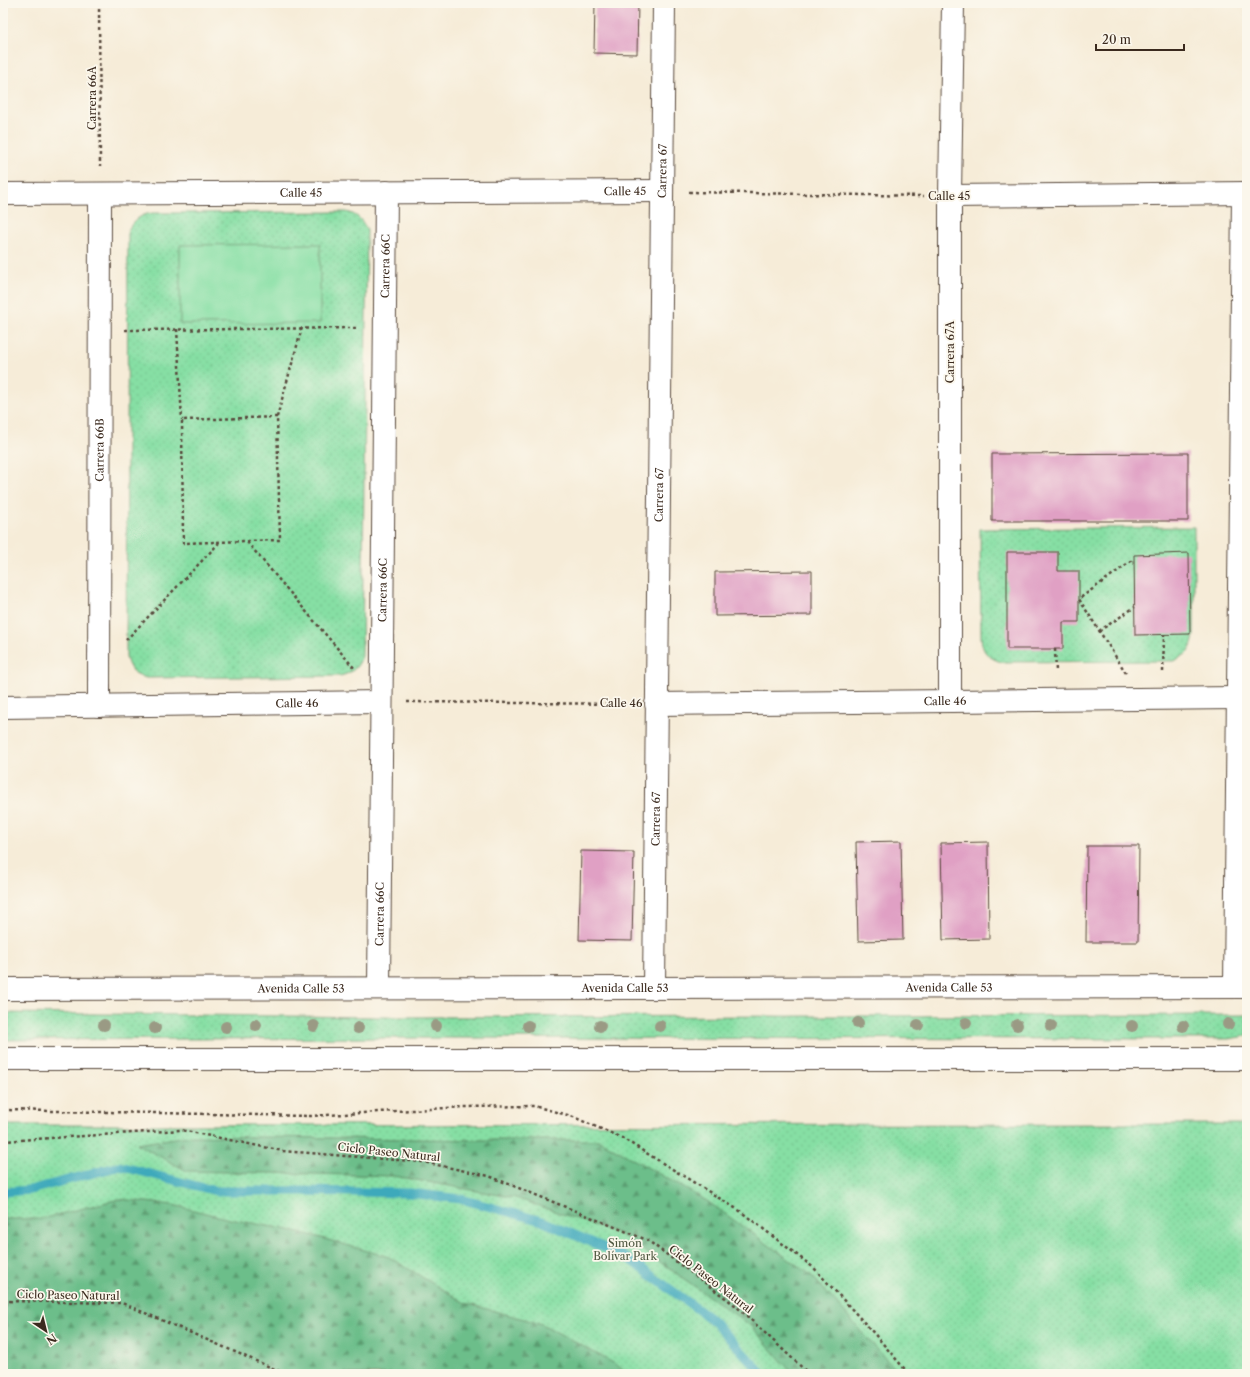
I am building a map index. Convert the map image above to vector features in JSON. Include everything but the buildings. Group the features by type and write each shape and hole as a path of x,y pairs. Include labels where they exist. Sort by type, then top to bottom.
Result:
{"street":[{"name":"Carrera 67","path":"654,988 664,3"},
{"name":"Carrera 67A","path":"950,701 950,196 952,3"},
{"name":"Calle 45","path":"3,194 662,191"},
{"name":"Carrera 66C","path":"379,988 386,192"},
{"name":"Calle 45","path":"950,196 1245,193"},
{"path":"1241,988 1238,698 1245,193"},
{"name":"Carrera 66B","path":"99,706 100,194"},
{"name":"Calle 46","path":"656,704 1238,698"},
{"name":"Calle 46","path":"3,707 382,702"},
{"name":"Avenida Calle 53","path":"3,989 1241,988"},
{"path":"3,1059 1247,1059"}],"path":[{"name":"Carrera 66A","path":"99,3 100,194"},
{"name":"Calle 45","path":"662,191 950,196"},
{"path":"177,329 182,420 183,542 220,542 280,540 277,418 302,328"},
{"path":"124,330 361,328"},
{"path":"182,420 277,418"},
{"path":"246,541 358,673"},
{"path":"121,645 220,542"},
{"path":"1127,673 1079,599 1134,559"},
{"path":"1099,631 1135,607"},
{"path":"1163,673 1164,635"},
{"path":"1055,649 1056,672"},
{"name":"Calle 46","path":"382,702 656,704"},
{"path":"3,1110 310,1116 464,1107 534,1106 571,1116 622,1138 746,1216 814,1268 909,1374"},
{"name":"Ciclo Paseo Natural","path":"3,1141 181,1130 283,1151 423,1162 489,1176 648,1240 735,1305 809,1374"},
{"name":"Ciclo Paseo Natural","path":"3,1301 122,1303 286,1374"}],"green space":[{"path":"347,212 359,218 367,230 362,656 354,669 340,676 146,678 135,673 130,668 126,656 128,230 138,218 153,213"},
{"path":"320,244 320,323 180,324 180,245"},
{"path":"1194,527 1194,635 1190,649 1182,657 1173,661 1001,662 989,656 984,650 981,637 980,529"},
{"path":"3,1013 386,1017 1247,1015 1247,1036 1228,1039 390,1038 3,1040"},
{"name":"Simón Bolívar Park","path":"1247,1124 1247,1374 3,1374 3,1125"},
{"path":"188,1136 599,1140 707,1201 811,1275 899,1374 793,1374 751,1326 620,1234 516,1198 394,1176 187,1171 137,1144"},
{"path":"119,1199 173,1205 230,1219 300,1232 389,1257 465,1303 542,1324 617,1365 627,1374 3,1374 3,1219 41,1219"}],"waterway":[{"path":"3,1192 30,1190 120,1166 216,1191 410,1193 461,1199 542,1221 626,1257 711,1319 763,1374"}]}
